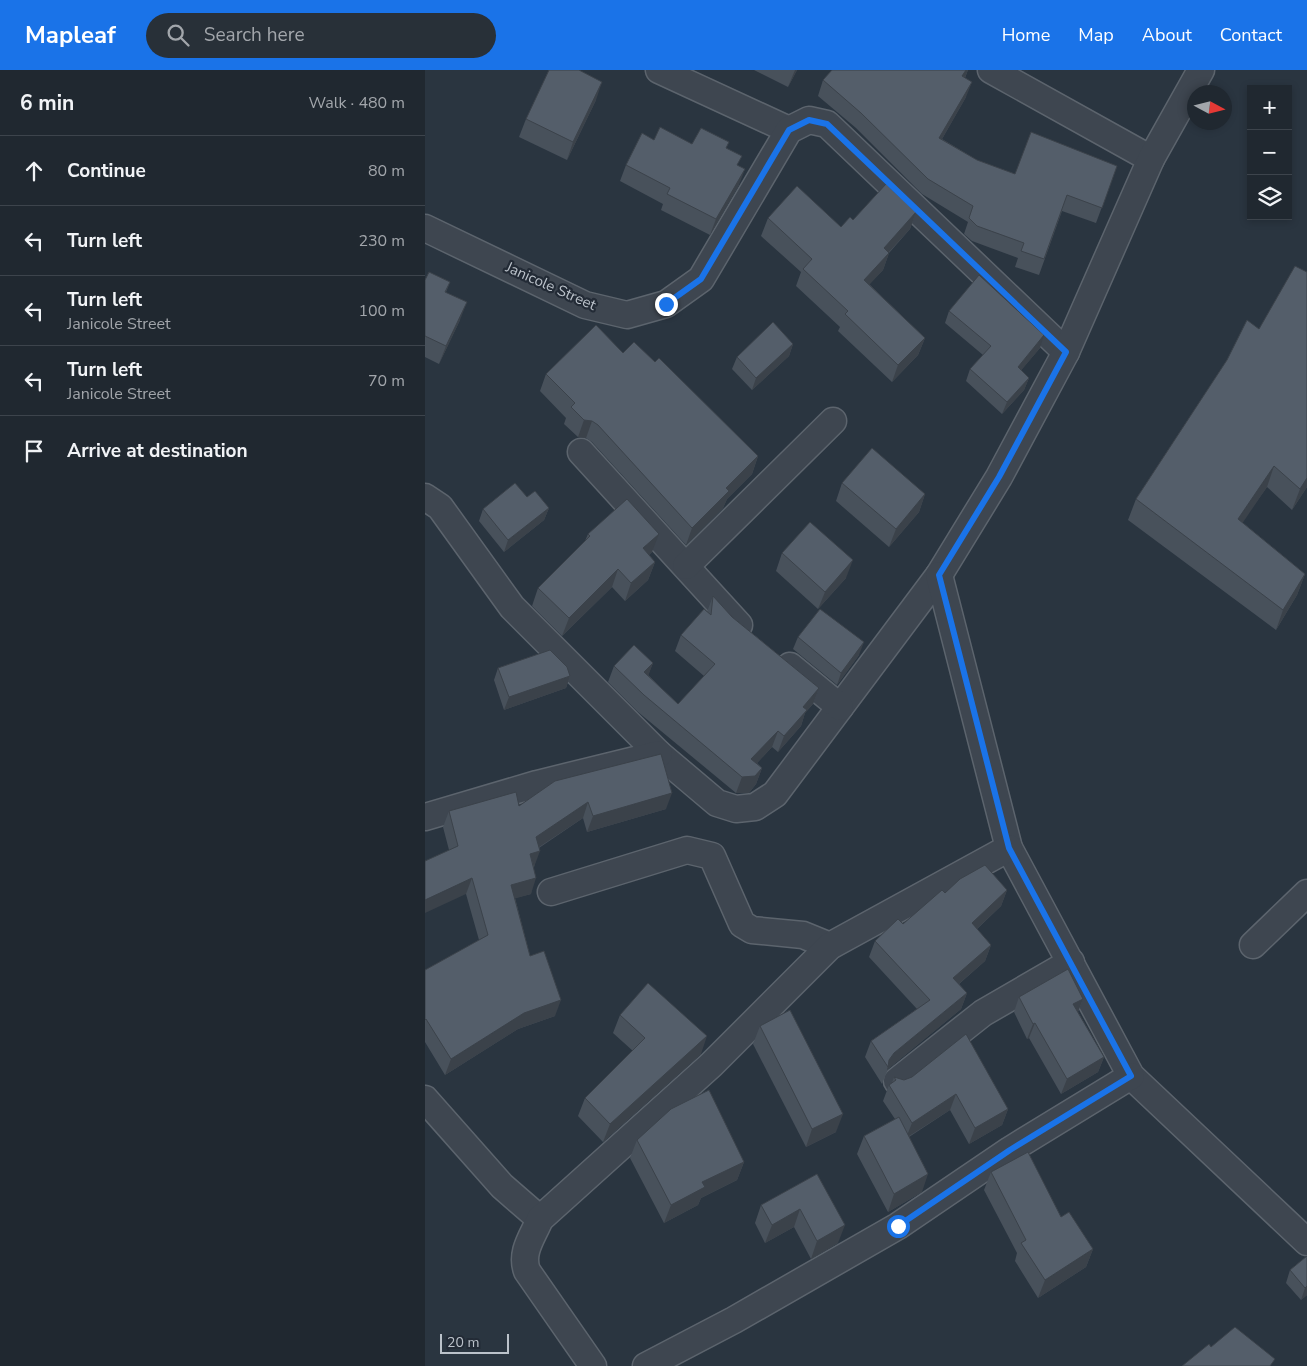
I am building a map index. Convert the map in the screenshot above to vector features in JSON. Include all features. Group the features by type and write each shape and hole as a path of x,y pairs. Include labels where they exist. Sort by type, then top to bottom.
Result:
{"street":[{"path":"659,70 789,130 809,120 827,124 1066,352"},
{"path":"991,70 1151,159"},
{"path":"425,497 440,507 512,607 659,754 717,803 736,809 755,807 775,794 939,575 999,477 1066,352 1151,159 1201,70"},
{"name":"Janicole Street","path":"425,228 585,305 627,315 666,304 701,279 789,130"},
{"path":"686,566 833,422"},
{"path":"581,452 736,622 841,707"},
{"path":"939,575 1009,848 1131,1076 1307,1242"},
{"path":"425,817 537,784 659,754"},
{"path":"593,1366 527,1270 524,1261 525,1253 540,1219 711,1065 830,946 1009,848"},
{"path":"551,892 687,850 711,856 742,924 753,930 803,935 830,946"},
{"path":"1253,945 1307,893"},
{"path":"897,1080 983,1013 1071,962"},
{"path":"646,1366 734,1320 898,1226 1010,1150 1131,1076"},
{"path":"425,1099 502,1186 540,1219"}],"building":[{"path":"549,70 579,70 602,82 573,142 526,119"},
{"path":"832,70 966,70 962,76 972,82 939,138 977,160 1015,174 1031,132 1117,166 1102,208 1067,195 1044,259 1021,251 1024,243 977,226 969,218 973,206 928,179 861,113 823,80"},
{"path":"660,127 692,144 701,128 729,142 726,148 742,156 737,165 745,169 716,219 667,194 670,188 626,165 642,133 654,140"},
{"path":"886,184 916,212 884,248 889,253 864,280 925,338 898,365 845,314 848,311 803,269 812,259 768,218 797,186 841,227 850,217 853,220"},
{"path":"1295,266 1307,272 1307,478 1300,489 1274,466 1238,519 1305,574 1283,610 1136,499 1227,360 1247,320 1259,329"},
{"path":"429,272 450,282 445,292 467,302 446,346 425,336 425,280"},
{"path":"979,275 1044,335 1018,367 1029,378 1007,402 970,369 991,346 949,311"},
{"path":"773,322 793,344 756,378 737,357"},
{"path":"596,325 623,353 634,342 655,362 659,358 758,456 726,488 729,491 692,528 598,425 592,421 584,420 571,407 575,403 546,374"},
{"path":"872,448 925,494 896,529 842,483"},
{"path":"515,483 527,497 535,491 549,508 508,540 483,509"},
{"path":"627,499 659,534 643,548 655,562 631,583 618,569 569,618 538,588 590,536 588,534"},
{"path":"810,522 853,560 825,592 782,553"},
{"path":"713,596 732,617 819,688 803,707 807,710 784,736 778,731 751,759 762,768 755,776 742,777 644,695 614,666 634,645 653,663 644,672 678,704 715,664 681,635 704,609 711,615"},
{"path":"820,609 864,642 841,673 798,637"},
{"path":"550,650 567,667 570,676 509,697 498,668"},
{"path":"661,754 672,793 593,816 588,802 536,837 540,851 530,854 536,878 511,885 530,956 544,951 561,1000 524,1013 451,1059 425,1020 425,970 488,935 472,878 425,900 425,861 458,846 449,811 516,792 519,806 555,781"},
{"path":"985,865 1007,890 972,923 991,945 953,978 967,993 894,1053 889,1060 888,1067 871,1041 930,1000 875,941 898,919 903,924 942,890 945,893 960,879"},
{"path":"1068,969 1083,999 1073,1004 1104,1057 1067,1079 1035,1023 1033,1024 1019,997"},
{"path":"648,983 707,1036 610,1124 585,1098 645,1038 620,1015"},
{"path":"790,1010 843,1114 812,1129 760,1026"},
{"path":"966,1034 1008,1109 975,1128 956,1094 912,1123 889,1085 896,1080 894,1077 904,1080 912,1077"},
{"path":"709,1090 744,1162 702,1182 705,1187 671,1205 637,1140 671,1109"},
{"path":"899,1117 928,1174 894,1194 864,1136"},
{"path":"1028,1152 1061,1217 1069,1212 1093,1249 1045,1280 1021,1243 1026,1240 991,1172"},
{"path":"817,1174 845,1225 817,1241 800,1209 772,1225 761,1205"},
{"path":"1307,1256 1307,1286 1305,1288 1290,1270"},
{"path":"1235,1327 1275,1359 1270,1366 1182,1366 1209,1344 1211,1347"}],"route":[{"path":"666,304 701,279 789,130 809,120 827,124 1066,352 999,477 939,575 1009,848 1131,1076 1010,1150 898,1226"}]}
